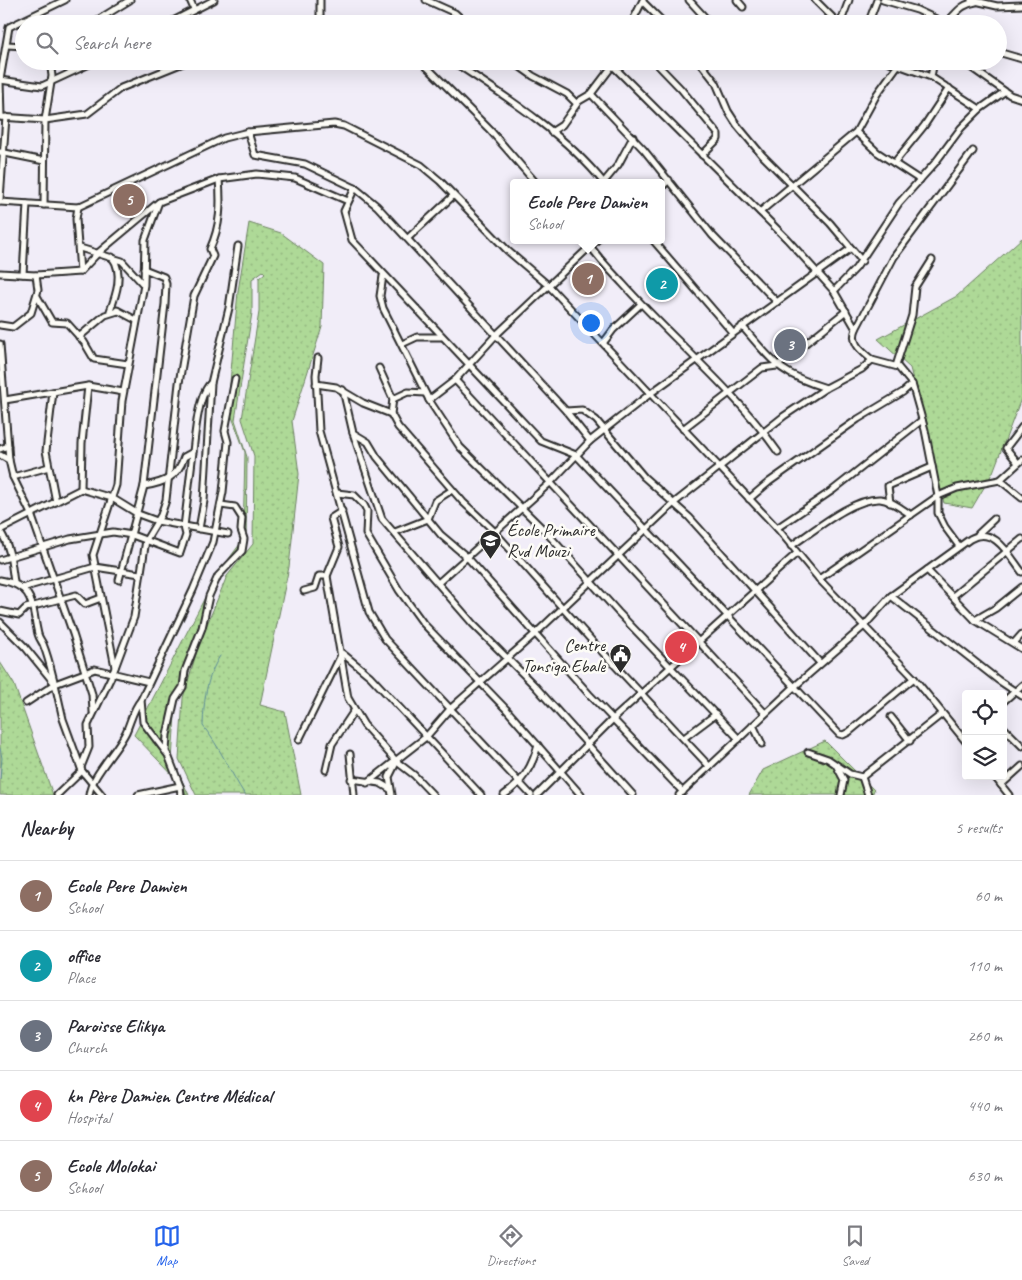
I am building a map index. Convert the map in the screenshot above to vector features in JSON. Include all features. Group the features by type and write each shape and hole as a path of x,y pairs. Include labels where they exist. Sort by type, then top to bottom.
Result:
{"street":[{"path":"33,15 65,0"},
{"path":"106,15 130,0"},
{"path":"190,0 194,9"},
{"path":"183,15 214,0"},
{"path":"320,0 320,15"},
{"path":"426,0 432,1 457,15"},
{"path":"690,0 703,15"},
{"path":"737,0 743,6"},
{"path":"815,0 830,15"},
{"path":"843,15 849,0"},
{"path":"871,15 877,0"},
{"path":"883,0 917,10 927,15"},
{"path":"971,0 997,6 1022,5"},
{"path":"636,15 643,1 656,15"},
{"path":"953,15 959,8 979,1"},
{"path":"15,24 10,26 0,80 2,117 0,201 78,207 198,148 224,138 248,132 330,124 344,126 421,165 440,181 508,251 549,286 604,342 914,678 962,737"},
{"path":"7,45 15,45"},
{"path":"1007,55 1022,59"},
{"path":"44,205 45,120 51,83 50,70"},
{"path":"0,80 40,86 51,83 78,70"},
{"path":"2,117 45,120 87,114 120,88 165,70"},
{"path":"430,70 490,130 533,179"},
{"path":"466,70 512,101 551,132 586,162 601,179"},
{"path":"525,70 543,82 567,94 576,103"},
{"path":"551,132 562,125 576,103 591,94 610,70"},
{"path":"621,70 760,212 834,291 856,330"},
{"path":"663,70 682,88 718,134 718,139 702,155"},
{"path":"706,70 716,83 737,125 767,161 794,185 862,261"},
{"path":"760,212 856,132 877,94 894,70"},
{"path":"912,70 931,77 980,109"},
{"path":"931,77 932,70"},
{"path":"974,70 1004,92 1022,99"},
{"path":"894,163 924,126 949,88"},
{"path":"834,291 862,261 899,203 962,128 980,109 1004,92"},
{"path":"591,94 633,137 712,235 777,302"},
{"path":"248,132 254,153 258,156 305,164 355,188 377,206 566,410 590,441"},
{"path":"856,132 868,145 920,180"},
{"path":"606,179 618,165 633,137"},
{"path":"959,546 940,519 938,496 932,467 912,384 903,370 896,366 872,360 854,341 856,330 894,257 972,151"},
{"path":"2,152 44,161"},
{"path":"0,274 36,276 80,272 98,253 159,202 219,179 254,174 295,178 348,201"},
{"path":"57,795 82,768 88,751 88,725 114,670 135,613 146,540 166,500 180,383 194,296 213,256 210,249 220,224 219,179"},
{"path":"665,184 669,180"},
{"path":"355,188 344,212 352,240 441,337 541,441 576,455 831,726 843,735 914,678"},
{"path":"408,238 453,196"},
{"path":"114,670 93,555 117,480 123,392 144,284 145,240 159,202"},
{"path":"23,274 27,204"},
{"path":"78,207 76,219 80,248 80,272"},
{"path":"588,244 641,304 698,360 764,432 778,452"},
{"path":"429,400 455,380 496,335 593,244"},
{"path":"656,244 733,334"},
{"path":"199,529 204,501 211,383 229,308 238,246"},
{"path":"80,248 122,261 144,284"},
{"path":"438,583 551,482 604,429 742,326 850,249"},
{"path":"79,337 110,312 119,272 111,257"},
{"path":"896,366 912,315 915,287 932,260"},
{"path":"118,580 138,514 144,486 166,284 164,277 144,269"},
{"path":"0,325 13,326 29,315 37,296 36,276"},
{"path":"384,276 380,296 381,302 429,400 460,447 522,508 739,739"},
{"path":"37,296 52,322 67,323 96,361 128,364"},
{"path":"113,304 118,311 136,320"},
{"path":"604,342 613,330 641,304"},
{"path":"110,312 118,311"},
{"path":"683,429 762,368 777,366 846,312"},
{"path":"742,326 777,366 800,380 826,388"},
{"path":"402,344 417,337 441,337"},
{"path":"0,344 2,387 6,400 9,460 13,477 31,514 61,599 92,694 93,712"},
{"path":"318,358 316,384 319,430 371,617 385,639 452,708 531,795"},
{"path":"367,782 397,762 426,737 452,708 509,658 674,503 764,432 826,388 862,369 872,360"},
{"path":"379,368 393,399 391,414 398,427 452,490 494,531 710,767"},
{"path":"89,795 92,783 104,769 126,732 150,682 193,590 215,532 221,505 228,442 225,431 235,379"},
{"path":"455,380 765,713"},
{"path":"0,560 12,558 42,547 99,533 113,532 132,535 180,553 186,535 184,527 200,410 206,387 211,383"},
{"path":"316,384 343,390 363,403 391,414"},
{"path":"749,499 769,482 858,419 903,392 912,384"},
{"path":"6,400 88,386 123,392"},
{"path":"81,489 82,444 88,386"},
{"path":"343,390 353,433 379,514 473,624 509,658 633,795"},
{"path":"53,392 46,451 56,502"},
{"path":"393,399 408,392 425,392"},
{"path":"566,410 582,410 604,429 644,477 674,503 820,662"},
{"path":"777,528 833,490 922,420"},
{"path":"820,578 938,496 957,488 1000,480 1020,461 1006,448 1022,427"},
{"path":"353,433 368,442 441,535 467,557 589,694 614,718 681,793 820,662 864,626 892,596 959,546 977,535 994,519"},
{"path":"0,449 8,446"},
{"path":"144,486 168,479 180,469 184,457 193,452"},
{"path":"0,455 9,460"},
{"path":"13,477 49,467"},
{"path":"890,502 888,486 932,467"},
{"path":"1000,480 1022,498"},
{"path":"14,582 12,558 7,542 0,531 81,489 112,498 138,514 157,521 228,534"},
{"path":"394,532 428,518 435,501 452,490"},
{"path":"337,493 354,495 364,505 367,511 366,534 399,590 422,623 480,682 581,795"},
{"path":"791,546 830,519 858,505 881,499 890,502 911,515"},
{"path":"166,752 166,735 175,699 182,687 185,671 202,628 210,596 218,576 241,554 243,544 241,515 236,507 221,505"},
{"path":"342,511 331,518 339,547 327,576 342,653 348,698 354,711 397,762 414,775 433,795"},
{"path":"977,535 992,536 1022,572"},
{"path":"953,596 1022,539"},
{"path":"537,795 614,718 672,668 797,552"},
{"path":"22,588 95,567 140,574"},
{"path":"926,570 975,620 999,637 1014,643 1022,649"},
{"path":"304,591 315,588 319,576 327,576"},
{"path":"0,580 14,582 28,595 34,608 38,636 43,643 63,719 82,768 92,783 101,793 106,795"},
{"path":"975,620 996,608 1022,587"},
{"path":"0,611 19,615 26,608 34,608 76,595 85,604 101,598"},
{"path":"892,596 998,680 1022,696"},
{"path":"0,622 24,647 54,684"},
{"path":"1014,643 1022,634"},
{"path":"342,653 370,676 482,795"},
{"path":"299,740 342,653"},
{"path":"26,703 54,684 97,669 114,670 150,682"},
{"path":"1007,699 1022,685"},
{"path":"141,700 143,722 166,752 180,786 181,795"},
{"path":"326,770 332,744 354,711"},
{"path":"684,738 716,714"},
{"path":"862,777 910,742 942,714"},
{"path":"891,717 910,742"},
{"path":"753,725 762,744"},
{"path":"1007,731 1022,746"},
{"path":"504,795 520,783 528,772 538,746"},
{"path":"808,752 834,762 850,774 862,777"},
{"path":"350,754 354,795"},
{"path":"391,792 389,777 397,762"},
{"path":"834,762 844,780 841,795"},
{"path":"1001,785 1022,766"},
{"path":"862,777 868,795"},
{"path":"352,780 384,784 391,792"},
{"path":"997,780 1006,794"},
{"path":"138,795 180,786"}],"green space":[{"path":"249,223 281,233 324,265 322,327 292,421 299,474 289,567 260,705 285,712 301,795 196,795 179,759 183,698 199,644 227,576 253,544 254,456 242,419 259,312 259,278 265,273 263,271 252,279 252,313 235,420 247,457 246,545 220,577 192,645 176,699 172,760 189,795 186,795 184,787 134,735 216,576 243,540 245,452 228,406 238,291"},
{"path":"1022,238 1022,396 993,472 972,508 944,503 910,368 878,339 957,296"},
{"path":"0,662 14,684 53,795 0,795"},
{"path":"825,741 874,790 872,795 749,795 763,770"}],"waterway":[{"path":"220,656 215,664 207,690 203,726 215,742 245,795"},
{"path":"0,748 2,758 0,779"}],"place":[{"name":"Ecole Molokai","path":"129,200"},
{"name":"Ecole Pere Damien","path":"588,279"},
{"name":"office","path":"662,284"},
{"name":"Paroisse Elikya","path":"790,345"},
{"name":"École Primaire Rvd Mouzi","path":"491,559"},
{"name":"kn Père Damien Centre Médical","path":"681,647"},
{"name":"Centre Tonsiga Ebale","path":"621,674"}]}
